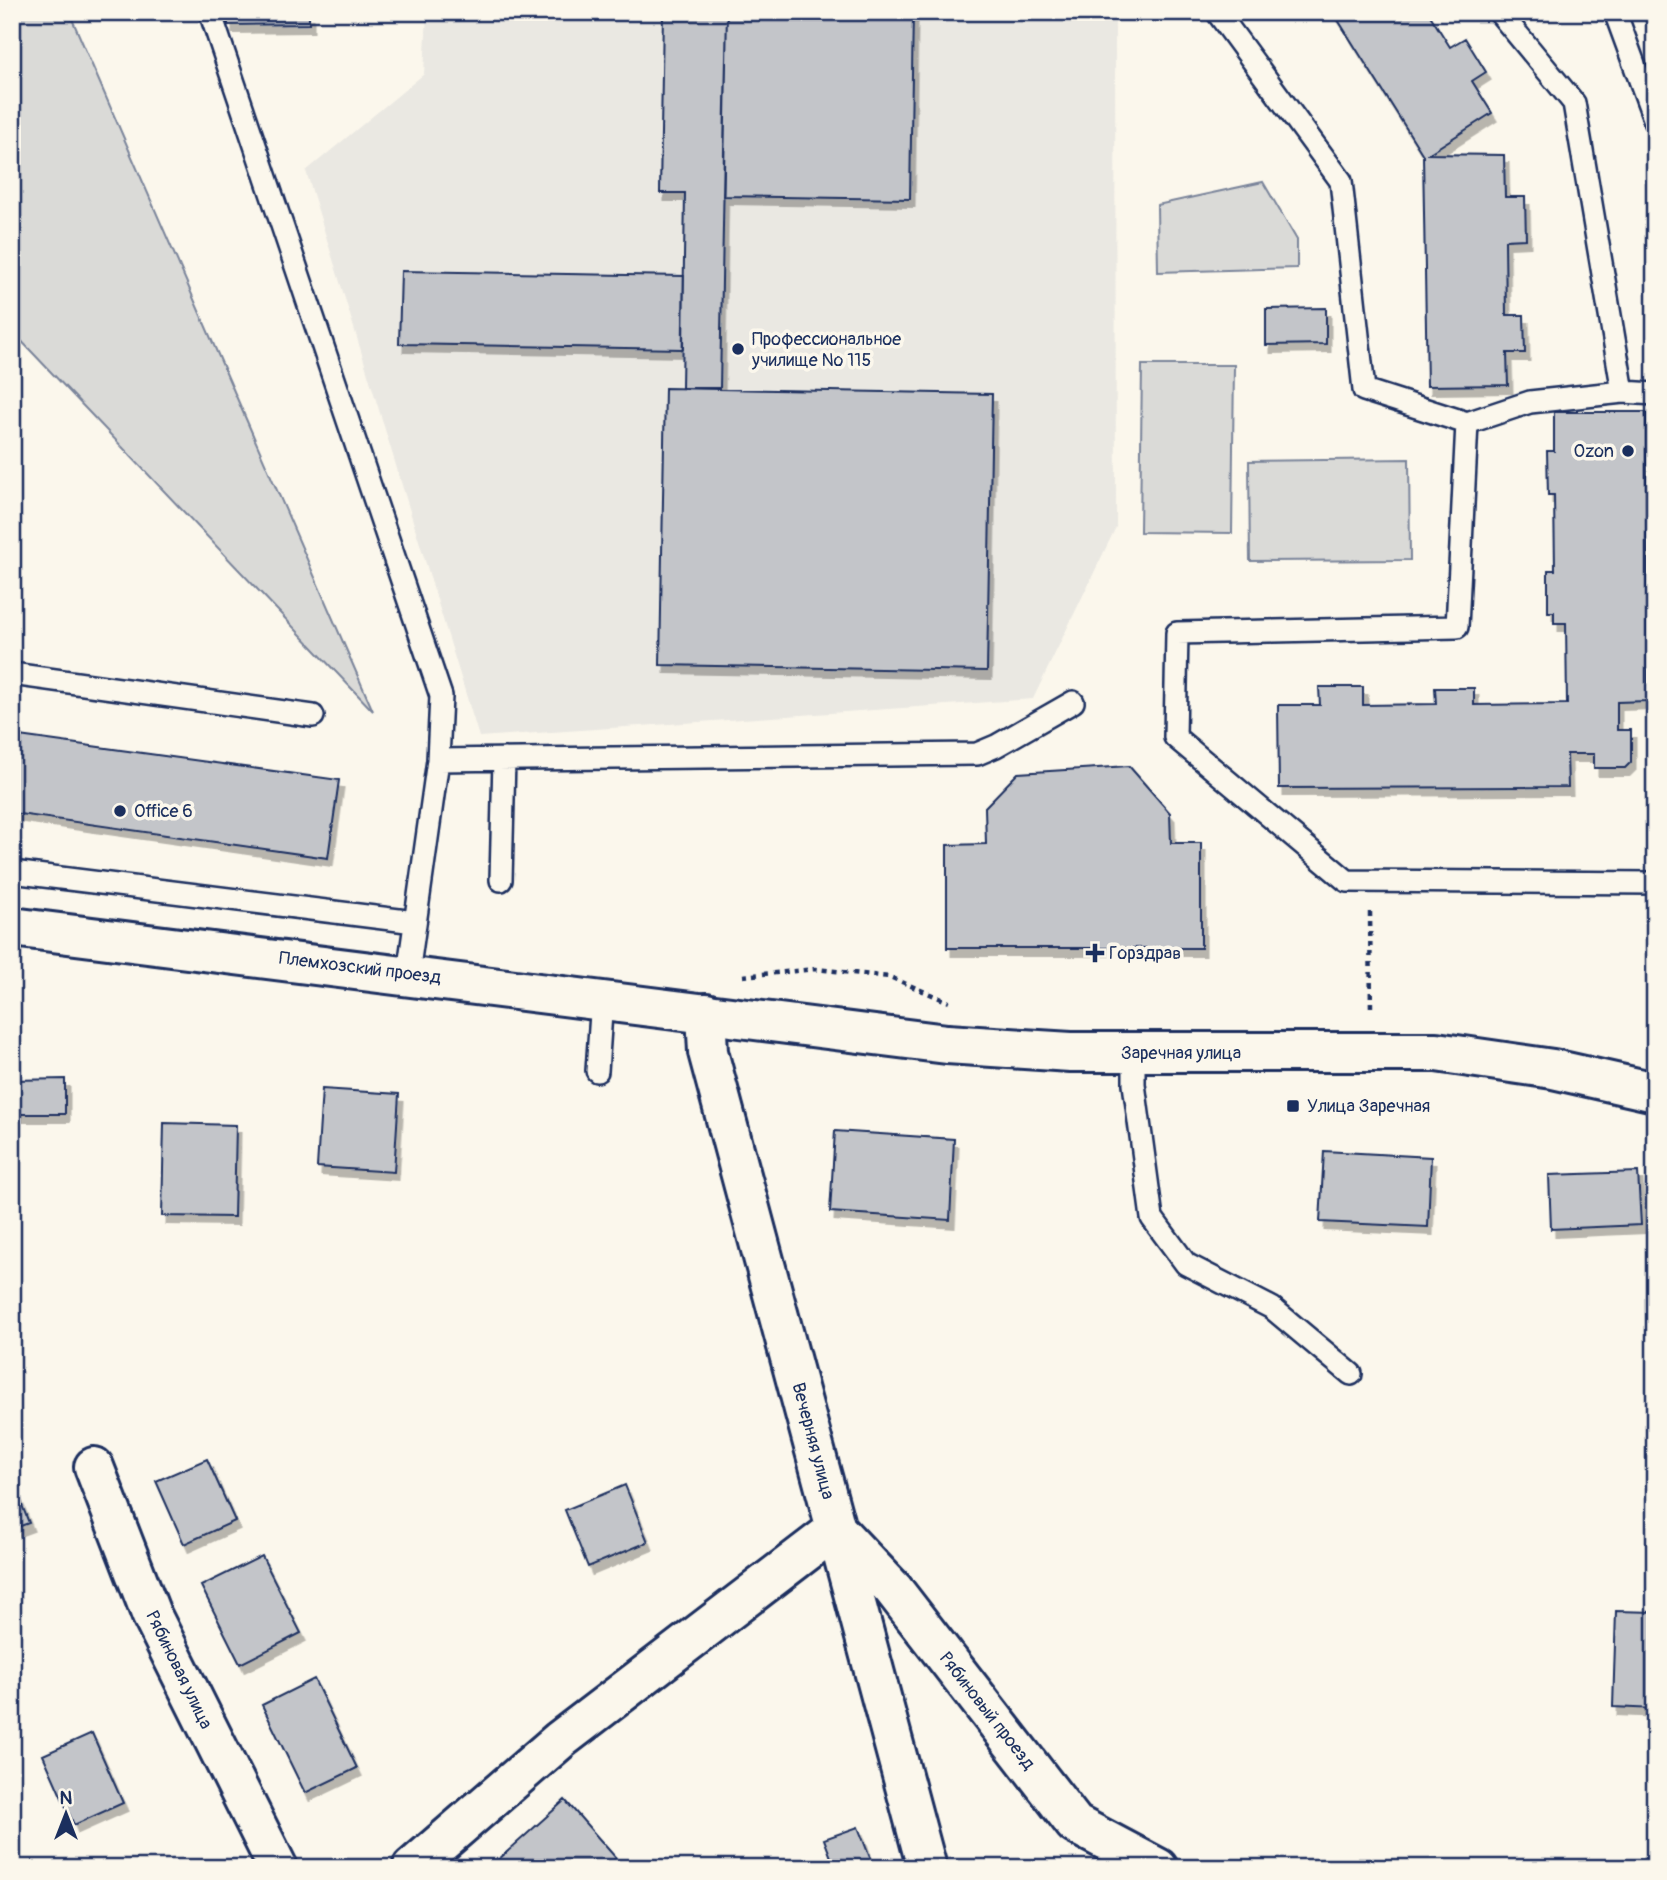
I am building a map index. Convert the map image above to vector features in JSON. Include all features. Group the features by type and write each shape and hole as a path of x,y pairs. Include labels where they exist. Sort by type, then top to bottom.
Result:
{"street":[{"name":"Племхозский проезд","path":"12,927 706,1013"},
{"name":"Заречная улица","path":"706,1013 1012,1050 1134,1053 1436,1052 1542,1067 1655,1092"},
{"name":"Вечерняя улица","path":"706,1013 708,1052 927,1868"},
{"name":"Рябиновая улица","path":"94,1467 151,1614 278,1868"},
{"path":"412,1868 560,1740 836,1529"},
{"name":"Рябиновый проезд","path":"836,1529 893,1589 1074,1824 1158,1868"}],"lane":[{"path":"210,12 441,696 438,760 408,974"},
{"path":"1217,12 1342,181 1364,390 1467,423 1530,402 1623,392 1655,394"},
{"path":"1499,12 1574,103 1623,392"},
{"path":"1615,12 1655,121"},
{"path":"1467,423 1457,627 1177,634 1175,737 1347,881 1655,883"},
{"path":"12,674 313,716"},
{"path":"438,760 977,754 1073,702"},
{"path":"501,880 504,759"},
{"path":"12,872 415,922"},
{"path":"597,1071 602,999"},
{"path":"1134,1053 1134,1084 1152,1219 1186,1264 1272,1308 1351,1374"}],"path":[{"path":"1370,882 1371,1017 1382,1017"},
{"path":"738,977 816,969 890,977 961,1007"}],"shaded area":[{"path":"12,12 69,12 373,711 12,331"},
{"name":"Профессиональное училище № 115","path":"427,12 1115,12 1116,527 1033,699 479,737 306,171 424,74"},
{"path":"1263,182 1297,240 1297,268 1158,272 1157,205"},
{"path":"1142,365 1234,365 1232,533 1140,532"},
{"path":"1409,459 1410,560 1250,561 1249,461"}],"building":[{"path":"228,12 309,12 309,24 228,25"},
{"path":"663,12 727,12 720,388 682,388 685,193 660,193"},
{"path":"727,12 913,12 910,199 723,196"},
{"path":"1333,12 1428,12 1450,47 1465,38 1486,72 1472,81 1492,113 1428,154 1504,155 1505,197 1525,197 1526,239 1505,240 1506,315 1524,315 1525,353 1507,353 1508,385 1427,386 1423,155"},
{"path":"401,271 684,276 683,349 399,344"},
{"path":"1326,308 1326,344 1266,345 1266,309"},
{"path":"665,388 992,394 987,671 660,665"},
{"path":"1554,412 1646,412 1648,701 1617,702 1617,730 1631,730 1631,762 1625,768 1594,768 1594,754 1567,754 1568,787 1279,788 1278,705 1320,705 1319,687 1363,687 1363,705 1436,704 1435,688 1474,688 1474,705 1567,704 1566,623 1554,623 1554,612 1548,612 1548,570 1555,570 1554,495 1548,495 1547,451 1554,451"},
{"path":"12,735 339,780 328,858 12,813"},
{"path":"1129,766 1170,813 1171,843 1201,843 1201,948 947,948 947,845 986,844 985,807 1018,773"},
{"path":"65,1079 65,1114 12,1114 12,1080"},
{"path":"322,1089 399,1094 394,1172 317,1167"},
{"path":"164,1123 236,1125 234,1217 162,1216"},
{"path":"835,1131 954,1139 950,1220 830,1212"},
{"path":"1324,1151 1431,1157 1428,1227 1320,1222"},
{"path":"1638,1172 1641,1225 1551,1229 1549,1175"},
{"path":"207,1459 235,1521 184,1544 156,1481"},
{"path":"12,1480 29,1523 12,1529"},
{"path":"625,1485 648,1542 588,1567 565,1510"},
{"path":"262,1556 301,1633 240,1664 201,1586"},
{"path":"1616,1611 1655,1612 1655,1709 1613,1707"},
{"path":"314,1679 357,1768 305,1793 262,1705"},
{"path":"92,1733 123,1803 74,1825 43,1755"},
{"path":"565,1800 616,1858 605,1868 489,1868"},
{"path":"858,1827 874,1868 835,1868 824,1839"}],"place":[{"name":"Профессиональное училище № 115","path":"738,349"},
{"name":"Ozon","path":"1628,451"},
{"name":"Office 6","path":"120,811"},
{"name":"Горздрав","path":"1095,953"},
{"name":"Улица Заречная","path":"1293,1106"}]}
